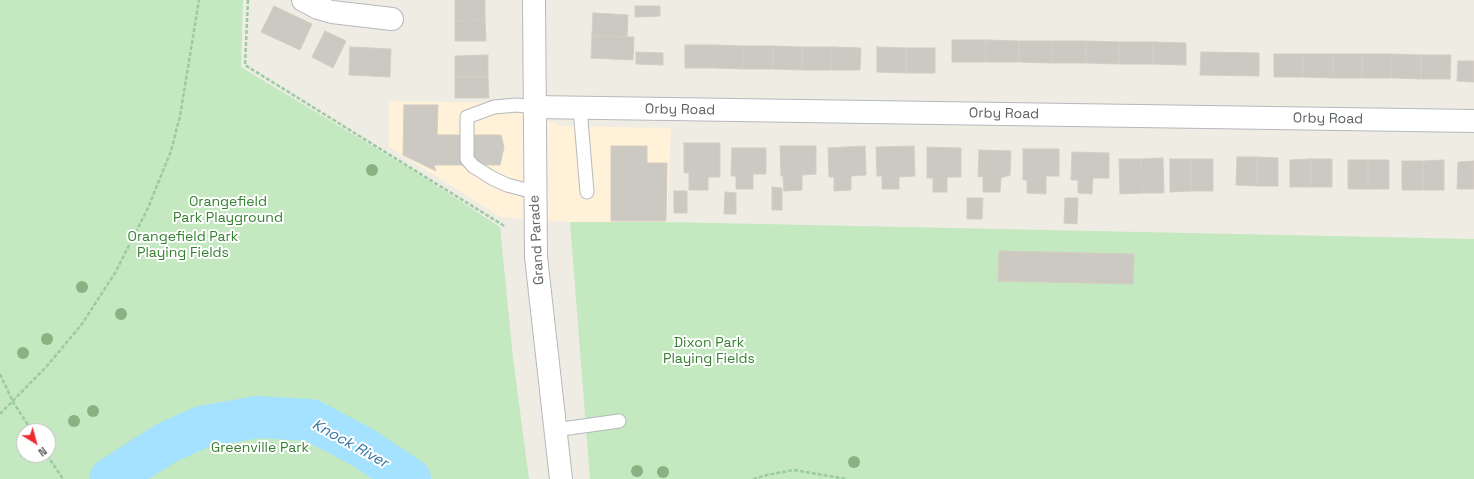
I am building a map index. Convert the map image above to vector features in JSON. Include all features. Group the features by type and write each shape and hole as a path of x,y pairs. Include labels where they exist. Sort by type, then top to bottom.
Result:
{"street":[{"path":"303,0 318,8 332,12 368,8 392,19"},
{"name":"Grand Parade","path":"534,0 534,192 536,257 561,479"},
{"name":"Orby Road","path":"534,107 1474,121"}],"lane":[{"path":"534,107 517,105 494,107 467,117 467,158 473,166 492,178 507,185 534,192"},
{"path":"580,108 587,192"},
{"path":"555,430 619,420"}],"path":[{"path":"0,414 47,366 82,324 115,273 148,208 171,151 180,116 199,0"},
{"path":"248,0 245,65 506,227"},
{"path":"0,374 13,402 27,423"},
{"path":"52,463 63,479"},
{"path":"753,479 767,474 794,470 847,479"},
{"path":"823,479 824,475"}],"shaded area":[{"path":"389,101 502,103 562,126 671,128 667,222 570,222 501,217 389,147"}],"green space":[{"name":"Orangefield Park Playing Fields","path":"0,0 243,0 241,67 417,173 500,227 513,358 529,479 0,479"},
{"name":"Dixon Park Playing Fields","path":"570,222 667,222 1474,239 1474,479 590,479"}],"building":[{"path":"455,0 485,0 485,20 455,21"},
{"path":"274,6 312,24 300,50 261,32"},
{"path":"635,6 660,6 660,16 635,17"},
{"path":"593,13 628,15 627,37 592,36"},
{"path":"485,20 486,41 455,41 455,21"},
{"path":"325,31 346,41 333,68 312,57"},
{"path":"592,36 634,37 633,60 591,58"},
{"path":"952,40 986,40 985,62 952,62"},
{"path":"986,40 1019,41 1019,62 985,62"},
{"path":"1019,41 1052,41 1052,63 1019,62"},
{"path":"1052,41 1086,41 1086,63 1052,63"},
{"path":"1086,41 1119,42 1119,64 1086,63"},
{"path":"1119,42 1153,42 1153,64 1119,64"},
{"path":"1153,42 1186,43 1186,65 1153,64"},
{"path":"685,45 715,45 714,68 685,68"},
{"path":"715,45 744,46 743,69 714,68"},
{"path":"744,46 773,46 773,69 743,69"},
{"path":"773,46 802,47 802,70 773,69"},
{"path":"350,47 391,49 390,77 349,75"},
{"path":"802,47 832,47 831,70 802,70"},
{"path":"832,47 861,48 860,70 831,70"},
{"path":"877,47 906,48 906,73 877,72"},
{"path":"906,48 935,48 935,73 906,73"},
{"path":"636,52 663,53 663,65 636,64"},
{"path":"1201,52 1259,53 1259,76 1200,75"},
{"path":"1274,54 1303,54 1303,77 1274,77"},
{"path":"1303,54 1333,54 1333,78 1303,77"},
{"path":"1333,54 1362,54 1362,78 1333,78"},
{"path":"1362,54 1392,54 1391,78 1362,78"},
{"path":"1392,54 1421,55 1421,79 1391,78"},
{"path":"488,55 488,77 455,77 455,56"},
{"path":"1421,55 1451,55 1450,79 1421,79"},
{"path":"1458,61 1474,61 1474,82 1457,81"},
{"path":"455,77 488,77 489,98 455,98"},
{"path":"404,105 438,105 437,135 501,135 504,147 500,165 434,165 436,171 403,155"},
{"path":"684,143 720,143 720,177 708,177 708,190 689,190 689,173 684,173"},
{"path":"611,146 647,146 647,163 667,163 666,221 611,221"},
{"path":"780,146 816,146 816,174 802,175 802,190 784,191 783,176 781,176"},
{"path":"865,146 866,175 851,176 851,190 834,191 834,177 829,177 828,148"},
{"path":"914,146 915,176 899,177 899,189 882,189 882,176 877,176 876,147"},
{"path":"927,147 961,148 961,177 947,177 947,192 933,192 933,178 927,178"},
{"path":"732,148 766,148 766,174 753,174 753,189 736,189 736,176 731,176"},
{"path":"1023,149 1059,149 1059,176 1046,176 1046,194 1027,193 1027,180 1023,180"},
{"path":"979,150 1011,151 1010,175 1001,178 1000,192 983,192 983,176 978,177"},
{"path":"1072,152 1109,153 1109,178 1093,178 1092,194 1078,193 1078,180 1071,180"},
{"path":"1237,157 1257,157 1257,186 1236,185"},
{"path":"1257,157 1278,158 1278,186 1257,186"},
{"path":"1163,158 1164,193 1142,193 1141,159"},
{"path":"1119,159 1141,159 1142,193 1120,194"},
{"path":"1170,159 1191,159 1191,191 1170,192"},
{"path":"1191,159 1213,159 1213,191 1191,191"},
{"path":"1311,159 1311,187 1290,187 1290,160"},
{"path":"1311,159 1332,159 1332,187 1311,187"},
{"path":"1348,160 1368,160 1368,189 1348,189"},
{"path":"1368,160 1389,160 1389,189 1368,189"},
{"path":"1444,160 1444,190 1423,190 1423,161"},
{"path":"1402,161 1423,161 1423,190 1402,190"},
{"path":"1474,161 1474,189 1457,189 1458,162"},
{"path":"772,187 782,188 782,210 772,210"},
{"path":"674,191 687,191 687,213 674,213"},
{"path":"725,192 736,193 736,214 724,214"},
{"path":"967,198 983,198 982,219 967,219"},
{"path":"1065,198 1078,198 1077,224 1064,223"},
{"path":"999,251 1134,254 1133,284 998,281"}],"waterway":[{"name":"Knock River","path":"110,479 166,443 202,427 257,417 311,420 362,447 410,479"}],"park label":[{"name":"Orangefield Park Playground","path":"228,210"},
{"name":"Greenville Park","path":"260,448"}]}
